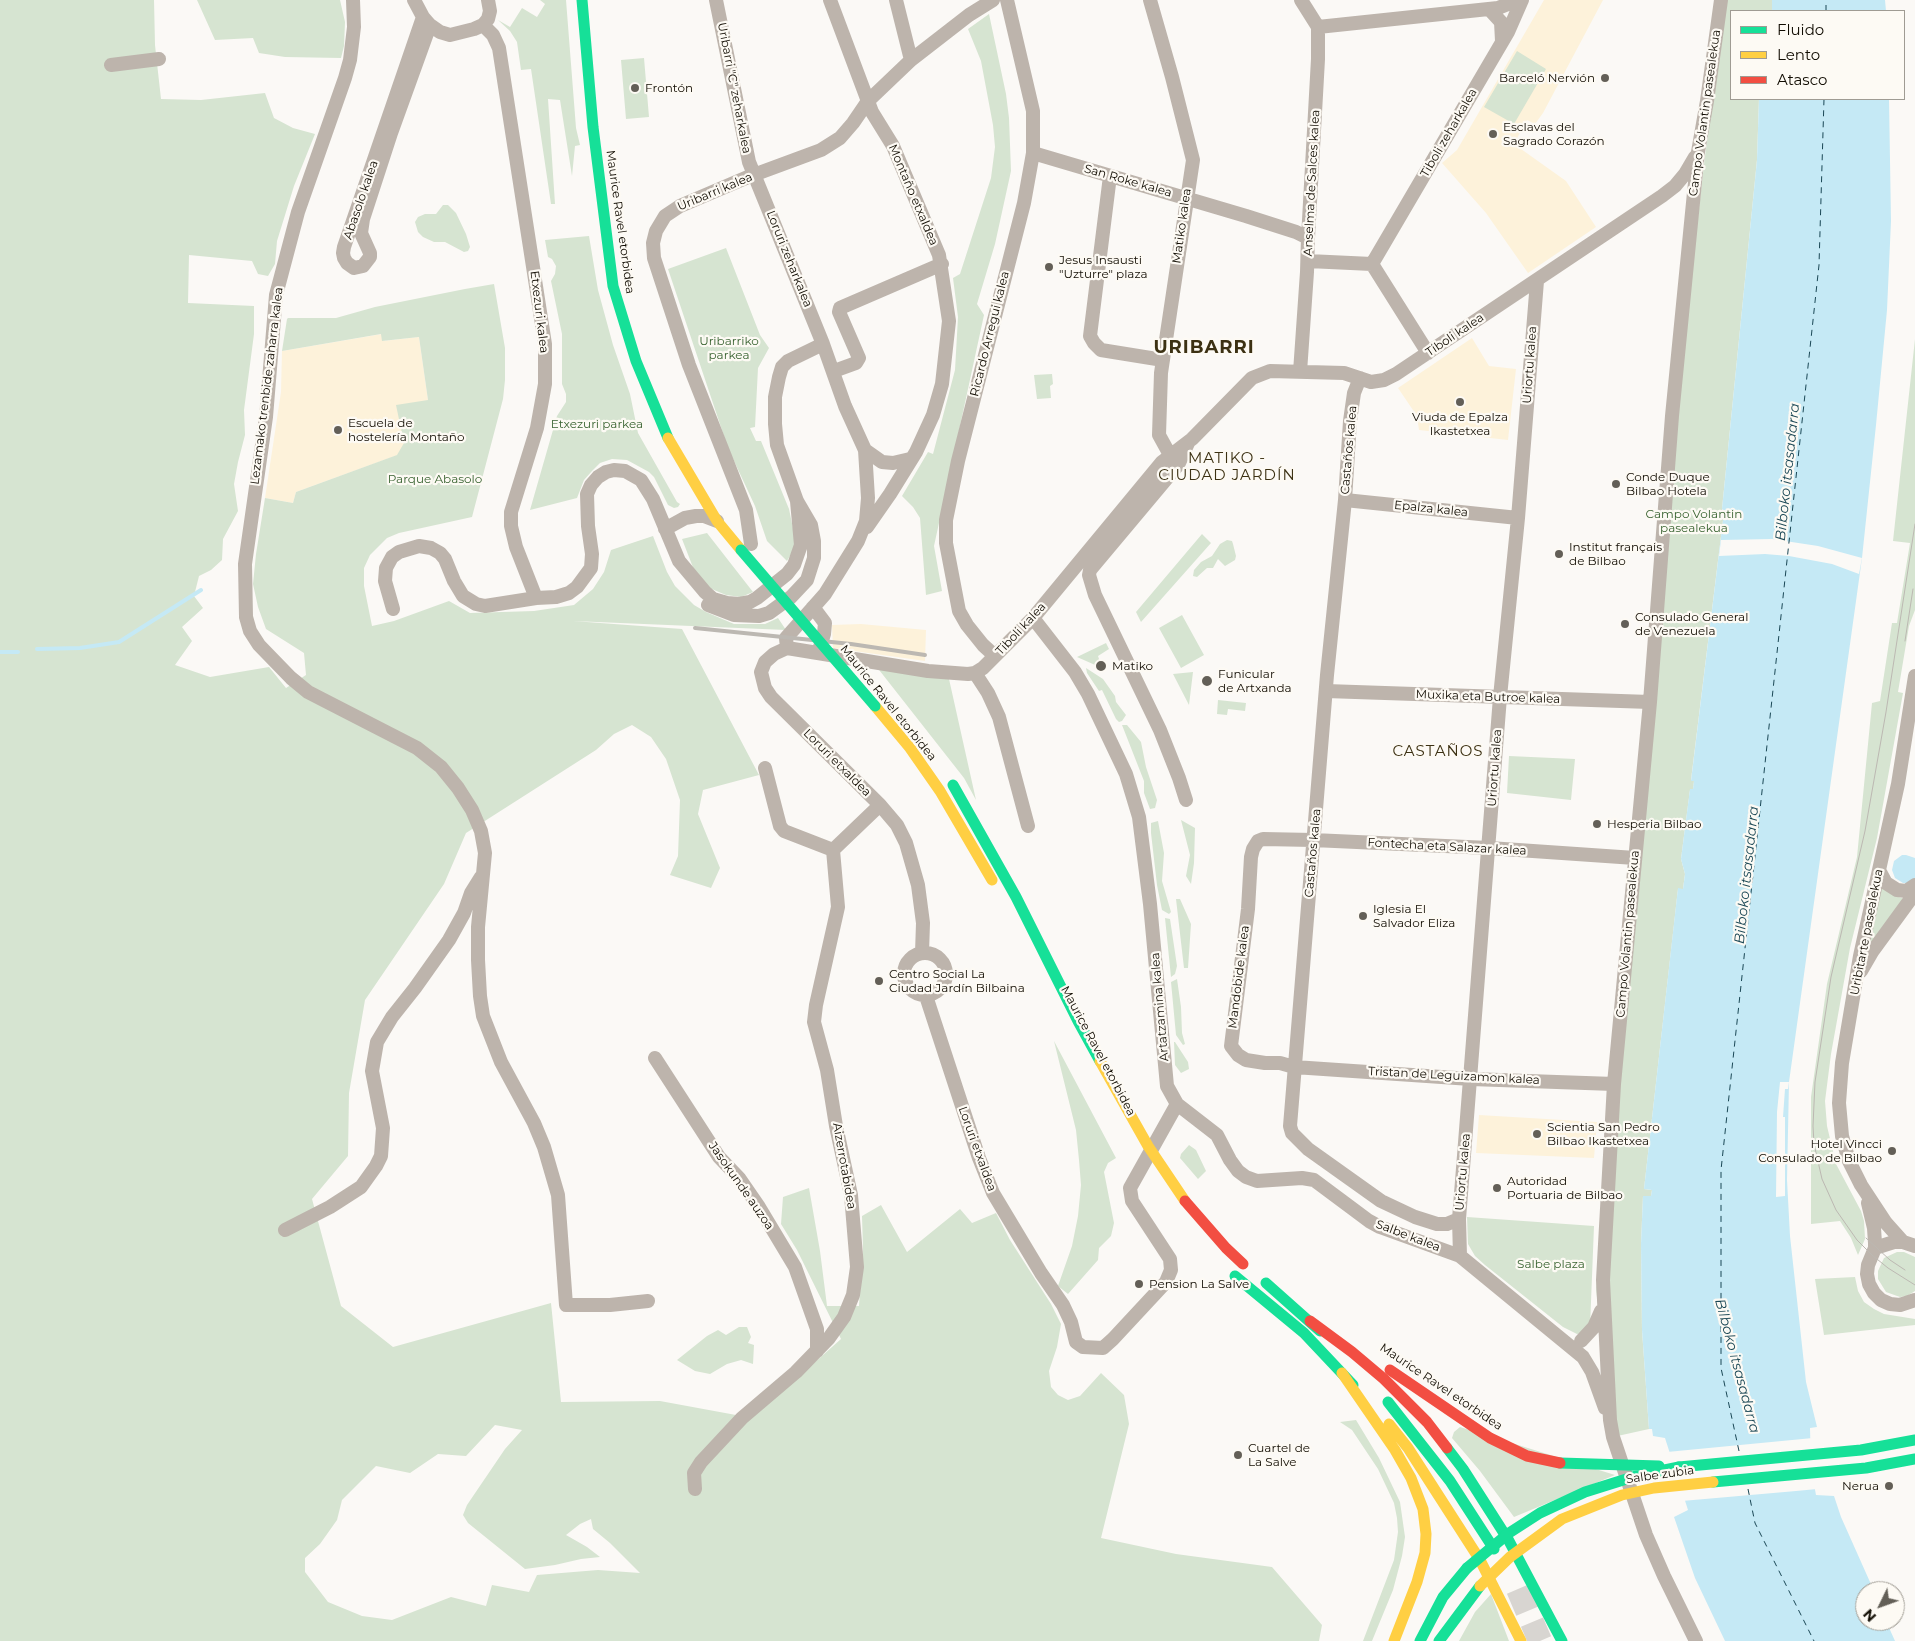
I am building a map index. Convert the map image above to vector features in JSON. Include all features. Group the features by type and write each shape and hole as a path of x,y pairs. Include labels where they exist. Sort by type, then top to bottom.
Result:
{"main road":[{"name":"Maurice Ravel etorbidea","path":"582,0 593,127 613,286 636,361 668,439 696,490 717,521 750,548"},
{"name":"Maurice Ravel etorbidea","path":"612,184 622,260"},
{"name":"Maurice Ravel etorbidea","path":"734,520 750,548 910,748 951,808 996,888"},
{"name":"Maurice Ravel etorbidea","path":"776,572 866,674"},
{"name":"Maurice Ravel etorbidea","path":"948,778 990,848 1078,1021 1148,1146 1188,1205 1226,1248 1310,1321 1352,1352 1370,1389"},
{"name":"Maurice Ravel etorbidea","path":"1023,937 1076,1041"},
{"path":"1136,1152 1149,1172"},
{"path":"1229,1270 1398,1415 1450,1481 1508,1572"},
{"name":"Maurice Ravel etorbidea","path":"1258,1276 1314,1319 1467,1423 1507,1447 1527,1456 1564,1464 1679,1467"},
{"path":"1304,1333 1342,1373 1427,1422 1463,1469 1509,1541 1562,1641"},
{"path":"1370,1389 1423,1509 1426,1534 1425,1553 1417,1582 1394,1641"},
{"path":"1370,1389 1489,1577 1521,1641"},
{"name":"Salbe zubia","path":"1679,1467 1861,1450 1915,1440"},
{"name":"Salbe zubia","path":"1422,1636 1455,1596 1477,1583 1494,1559 1510,1547 1537,1530 1622,1495 1654,1488 1866,1468 1915,1459"},
{"path":"1422,1636 1443,1597 1467,1568 1509,1533 1540,1513 1585,1492 1636,1476 1679,1467"},
{"path":"1439,1641 1477,1583"}],"street":[{"name":"Lezamako trenbide zaharra kalea","path":"353,0 354,27 347,69 298,212 276,295 266,417 245,564 244,601 246,618 250,631 259,645 308,692 417,748 441,767 458,788 472,810 481,831 485,853 484,872"},
{"path":"414,0 426,21 440,32 450,35 469,31 483,25 488,19 490,11 488,0"},
{"name":"Uribarri \"C\" zeharkalea","path":"716,0 749,162 755,175"},
{"name":"Montaño etxaldea","path":"830,0 872,112 893,146 939,255 950,321 942,384 933,415 916,452 858,541"},
{"path":"896,0 911,60"},
{"name":"Uribarri kalea","path":"750,548 746,510 688,365 654,258 653,243 656,231 665,216 680,206 821,150 840,138 868,101 911,60 991,0"},
{"name":"Ricardo Arregui kalea","path":"995,656 983,645 967,625 959,611 946,544 946,520 958,461 1024,203 1033,152 1033,111 1007,0"},
{"name":"Matiko kalea","path":"1150,0 1172,77 1192,160 1163,360 1159,435 1170,455"},
{"path":"1301,0 1318,26 1498,8 1518,0"},
{"name":"Tiboli zeharkalea","path":"1372,264 1502,42 1522,0"},
{"name":"Campo Volantin pasealekua","path":"1696,1641 1646,1535 1613,1438 1610,1420 1602,1280 1614,1084 1650,702 1672,416 1698,152 1721,0"},
{"path":"1489,9 1501,22 1502,42"},
{"name":"Abasolo kalea","path":"426,21 363,218 361,234 370,257 364,266 354,268 344,258 344,247 426,21"},
{"name":"Etxezuri kalea","path":"483,25 493,35 499,48 545,344 544,384 537,428 511,512 511,526 516,547 536,598"},
{"name":"Anselma de Salces kalea","path":"1300,372 1308,262 1318,69 1318,26"},
{"path":"111,66 159,59"},
{"name":"San Roke kalea","path":"1033,152 1296,232 1308,238"},
{"name":"Tiboli kalea","path":"975,673 1033,618 1150,475 1170,455 1190,440 1252,378 1270,371 1344,373 1371,382 1384,380 1396,374 1673,188 1685,174 1698,152"},
{"name":"Loruri zeharkalea","path":"755,175 824,344 845,406 865,450 868,498 866,521 858,541 841,570 786,638 786,648"},
{"path":"1110,176 1090,336 1100,350 1163,360"},
{"path":"1308,262 1372,264 1428,353"},
{"path":"834,371 856,363 859,358 839,312 842,306 942,264"},
{"name":"Uriortu kalea","path":"1460,1256 1459,1219 1500,697 1518,518 1536,281"},
{"path":"393,609 385,581 386,568 392,557 399,552 419,546 431,548 440,553 445,559 454,581 463,596 476,604 484,606 556,597 569,593 577,587 591,568 592,554 588,526 588,494 591,485 606,472 625,471 641,480 652,499 679,561 682,574 691,590 706,604 734,615 749,616 769,613 791,597 803,585 807,580 814,558 814,541 811,525 797,501 777,445 775,397 779,377 782,367 788,361 824,344"},
{"name":"Castaños kalea","path":"1360,378 1354,393 1352,411 1326,692 1290,1126 1297,1140 1381,1201 1416,1217 1437,1224 1447,1224 1459,1219"},
{"name":"Tiboli kalea","path":"1186,800 1180,778 1160,730 1096,595 1089,575 1090,570 1178,465 1190,440"},
{"path":"865,450 882,462 910,459"},
{"path":"685,518 692,506 696,490"},
{"name":"Epalza kalea","path":"1344,500 1518,518"},
{"path":"679,561 704,592 714,599 727,603 750,602 787,574 794,564 801,545 797,501"},
{"path":"665,530 685,518 696,516 704,516 717,521"},
{"path":"813,607 825,623 821,646 813,652"},
{"name":"Artatzamina kalea","path":"1033,618 1075,672 1091,699 1126,774 1140,817 1167,1086 1176,1104"},
{"path":"786,648 928,671 975,673 988,693 999,718 1028,826"},
{"name":"Loruri etxaldea","path":"786,648 774,654 765,662 761,672 765,688 791,718 880,805 897,826 906,843 920,897 923,923 922,953"},
{"name":"Uribitarte pasealekua","path":"1909,1244 1886,1223 1861,1186 1849,1161 1842,1136 1839,1103 1842,1063 1860,956 1898,784 1915,676"},
{"name":"Muxika eta Butroe kalea","path":"1326,692 1650,702"},
{"path":"765,768 780,826 784,831 833,850 880,805"},
{"name":"Fontecha eta Salazar kalea","path":"1258,841 1314,840 1489,848 1635,858"},
{"name":"Mandobide kalea","path":"1258,841 1251,857 1248,909 1231,1046 1238,1055 1246,1060 1280,1063 1294,1067"},
{"name":"Aizerrotabidea","path":"695,1489 694,1473 701,1462 742,1418 796,1372 829,1338 844,1316 854,1295 857,1268 851,1195 836,1126 828,1070 814,1022 816,1005 838,907 833,850"},
{"path":"1879,870 1886,883 1897,890 1906,891 1915,886"},
{"path":"286,1230 330,1207 361,1187 382,1156 383,1128 372,1071 377,1042 392,1017 449,940 464,913 471,893 484,872"},
{"path":"484,872 478,927 480,996 492,1043 534,1122 544,1147 558,1194 566,1305 618,1304 648,1301"},
{"path":"1857,978 1872,952 1915,893"},
{"path":"922,953 935,955 944,964 946,970 946,977 940,990 926,996 920,995 909,988 904,976 906,964 916,955 922,953"},
{"name":"Loruri etxaldea","path":"926,996 979,1158 993,1193 1041,1273 1063,1305 1071,1322 1078,1345 1102,1348 1113,1339 1166,1282 1171,1270 1170,1259 1132,1201 1130,1188 1176,1104"},
{"name":"Jasokunde auzoa","path":"655,1058 720,1157 739,1178 759,1207 795,1267 817,1329 817,1351"},
{"name":"Tristan de Leguizamon kalea","path":"1294,1067 1471,1079 1614,1084"},
{"name":"Salbe kalea","path":"1176,1104 1218,1135 1230,1160 1238,1171 1246,1177 1257,1182 1302,1178 1314,1180 1380,1227 1460,1256 1575,1343 1592,1372 1610,1420"},
{"name":"Uribitarte pasealekua","path":"1861,1186 1874,1228 1875,1248"},
{"path":"1909,1244 1894,1242 1875,1248 1868,1264 1867,1274 1869,1284 1881,1300 1890,1304 1900,1305 1913,1303"},
{"name":"Campo Volantin pasealekua","path":"1575,1343 1594,1328 1603,1303"},
{"path":"1575,1343 1600,1350 1606,1359"}],"shaded area":[{"name":"Esclavas del Sagrado Corazón","path":"1544,0 1603,0 1543,113 1535,124 1527,120 1514,144 1566,181 1596,227 1528,273 1486,213 1442,163 1457,150"},
{"name":"Escuela de hostelería Montaño","path":"382,334 383,341 419,337 428,400 398,455 296,492 293,503 265,498 281,392 282,351"},
{"name":"Viuda de Epalza Ikastetxea","path":"1472,338 1489,366 1516,369 1508,440 1419,430 1417,416 1398,388"},
{"path":"861,624 926,630 925,661 833,648 832,625"},
{"name":"Scientia San Pedro Bilbao Ikastetxea","path":"1479,1115 1597,1122 1594,1158 1476,1153"}],"green space":[{"name":"Parque Abasolo","path":"0,0 154,0 155,45 161,99 201,100 265,93 274,118 293,128 315,134 294,186 277,241 275,264 268,276 258,274 252,261 189,255 188,303 254,306 254,334 244,410 245,435 234,484 238,511 223,539 222,560 211,570 199,576 194,596 203,608 182,627 192,641 175,665 210,677 269,667 286,688 306,675 304,653 266,629 258,607 253,584 265,498 293,503 296,492 397,455 404,443 396,405 428,400 419,337 382,341 381,334 282,351 287,319 336,318 375,307 494,284 505,348 505,380 503,399 472,517 399,533 387,538 370,555 364,568 364,586 372,626 394,621 449,601 470,613 534,611 574,605 593,589 604,572 611,550 653,536 667,572 675,586 694,605 734,624 765,624 778,618 786,630 573,621 682,629 759,775 703,790 698,814 720,868 711,888 670,875 678,856 680,800 666,759 651,737 632,725 614,734 596,750 466,833 444,884 365,1000 349,1093 348,1156 312,1199 341,1306 393,1347 551,1303 561,1402 660,1401 736,1415 796,1379 841,1339 797,1250 781,1224 783,1197 809,1188 827,1306 859,1306 863,1249 862,1216 881,1205 907,1252 960,1209 972,1223 996,1213 1010,1240 1051,1304 1061,1324 1057,1347 1049,1371 1051,1387 1058,1395 1068,1400 1080,1396 1101,1373 1124,1395 1129,1424 1101,1538 1176,1554 1272,1567 1322,1625 1319,1641 0,1641","holes":["495,1425 522,1430 505,1449 467,1505 463,1515 468,1523 525,1569 600,1557 566,1535 580,1524 591,1519 593,1529 640,1573 598,1570 537,1575 529,1592 492,1585 486,1606 451,1597 392,1620 362,1616 328,1602 305,1572 305,1558 320,1544 337,1520 342,1500 376,1466 410,1473 438,1454 466,1456"]},
{"path":"197,0 340,0 345,22 344,46 341,58 285,57 259,53 253,38 215,40"},
{"path":"540,0 566,0 576,128 580,145 575,146 572,176 560,100 548,99 555,204 551,204 531,69 521,70 517,42 510,31 498,20 510,27 522,8 537,17 545,4"},
{"name":"Campo Volantin pasealekua","path":"1727,0 1772,0 1772,10 1730,10 1730,100 1759,100 1757,160 1722,509 1724,512 1691,780 1694,781 1693,790 1690,790 1681,859 1685,874 1683,889 1678,889 1644,1189 1652,1190 1651,1196 1643,1196 1641,1244 1642,1330 1649,1429 1613,1437 1596,1289 1610,1154 1669,471 1705,156"},
{"path":"989,14 1006,94 1011,171 995,244 977,304 984,315 934,546 942,591 926,595 920,518 913,507 902,496 928,452 933,454 955,370 958,317 953,278 960,274 991,178 995,147 993,125 981,61 968,29"},
{"path":"1517,51 1546,69 1514,124 1484,107"},
{"name":"Frontón","path":"644,58 649,117 626,119 621,60"},
{"path":"443,205 448,205 456,213 466,234 470,247 468,251 464,252 445,242 434,242 423,237 418,232 415,222 418,217 425,214 436,214"},
{"name":"Etxezuri parkea","path":"589,236 598,290 613,345 630,394 638,433 677,502 680,504 678,507 674,508 668,505 654,477 649,472 627,460 612,459 600,463 592,471 584,480 577,498 530,510 557,416 566,402 566,394 562,384 562,334 551,281 555,274 556,266 552,259 548,257 545,240"},
{"name":"Uribarriko parkea","path":"726,248 760,335 769,348 758,368 755,427 750,428 756,441 761,441 789,509 795,538 794,549 787,561 767,541 755,506 728,448 668,269"},
{"path":"1915,339 1915,610 1909,626 1898,692 1903,693 1877,838 1850,948 1831,1054 1825,1101 1827,1126 1836,1164 1861,1211 1864,1221 1865,1239 1858,1255 1851,1238 1840,1221 1811,1224 1811,1097 1827,984 1857,857 1872,703 1880,701 1892,623 1897,623 1910,543 1893,541"},
{"path":"1052,374 1051,398 1037,399 1034,375"},
{"path":"707,533 753,592 741,597 726,595 707,587 694,570 682,539"},
{"path":"1202,534 1211,543 1141,622 1136,612"},
{"path":"1227,540 1232,541 1236,556 1235,560 1225,566 1218,559 1213,568 1207,568 1197,577 1193,576 1194,570 1201,562 1212,556 1220,544"},
{"path":"1182,615 1204,655 1181,668 1159,628"},
{"path":"1106,643 1109,649 1098,656 1102,668 1077,657"},
{"path":"876,666 949,679 976,800 964,778"},
{"path":"1086,668 1103,679 1115,696 1116,702 1126,715 1122,721 1119,722 1116,719 1102,690 1099,691 1087,673"},
{"path":"1193,672 1189,705 1173,674"},
{"path":"1218,700 1246,703 1245,711 1228,709 1227,715 1217,714"},
{"path":"1122,725 1127,725 1141,742 1146,767 1157,800 1155,808 1150,809 1144,793 1144,781"},
{"path":"1509,756 1575,759 1571,800 1507,793"},
{"path":"1181,820 1195,828 1191,884 1186,876 1190,855"},
{"path":"1158,821 1164,853 1162,881 1171,912 1169,914 1162,910 1157,885 1151,823"},
{"path":"1882,884 1895,896 1905,899 1863,960"},
{"path":"1176,899 1180,899 1191,924 1188,968 1184,968"},
{"path":"1165,918 1170,919 1177,966 1175,974 1171,977"},
{"path":"1177,979 1182,1033 1185,1044 1183,1045 1176,1035 1171,982"},
{"path":"1054,1041 1116,1158 1108,1163 1104,1172 1114,1223 1111,1236 1099,1248 1098,1260 1068,1294 1058,1286 1072,1246 1078,1216 1081,1185 1076,1130"},
{"path":"1174,1042 1188,1062 1189,1069 1181,1073 1175,1065"},
{"path":"1189,1145 1196,1150 1206,1171 1198,1179 1180,1158"},
{"name":"Salbe plaza","path":"1467,1217 1594,1226 1590,1327 1584,1333 1577,1334 1563,1327 1485,1265 1475,1256 1468,1244"},
{"path":"1897,1252 1904,1252 1915,1257 1915,1291 1907,1296 1900,1297 1886,1292 1878,1279 1878,1271 1884,1258"},
{"path":"1855,1277 1858,1291 1864,1302 1884,1314 1915,1319 1915,1325 1824,1335 1815,1279"},
{"path":"739,1327 747,1327 751,1337 748,1343 754,1345 753,1364 741,1360 727,1364 710,1374 695,1371 677,1360 707,1336 718,1330 726,1335"},
{"path":"1356,1420 1379,1458 1400,1502 1405,1537 1393,1590 1372,1641 1363,1641 1394,1560 1398,1532 1397,1518 1394,1503 1378,1469 1352,1430 1340,1422"},
{"path":"1460,1427 1615,1475 1514,1517 1480,1471 1452,1438 1454,1432"},
{"path":"1491,1594 1509,1641 1459,1641 1475,1612"}],"water":[{"path":"1772,0 1885,0 1886,10 1772,10"},
{"name":"Bilboko itsasadarra","path":"1759,100 1889,100 1891,221 1887,310 1862,558 1789,1082 1787,1180 1790,1236 1806,1382 1817,1427 1810,1428 1811,1468 1816,1495 1834,1496 1841,1517 1870,1581 1855,1581 1855,1631 1890,1631 1895,1641 1725,1641 1695,1578 1674,1517 1688,1510 1665,1438 1653,1436 1652,1429 1649,1429 1642,1330 1641,1244 1643,1196 1651,1196 1652,1190 1644,1189 1678,888 1683,889 1685,874 1681,859 1690,789 1693,789 1694,781 1691,781 1724,512 1722,509 1757,160"},
{"path":"1902,855 1915,858 1915,880 1907,883 1903,883 1895,878 1892,870 1894,861"}],"pier":[{"path":"1772,539 1818,546 1862,558 1859,574 1832,564 1789,556 1765,554 1719,556 1721,540"},
{"path":"1780,1082 1789,1082 1788,1089 1785,1089 1783,1117 1785,1117 1785,1196 1776,1197 1777,1112"},
{"path":"1813,1438 1817,1489 1682,1501 1667,1452"}],"waterway":[{"path":"37,649 80,648 119,642 201,590"},
{"path":"0,652 18,652"}],"ferry route":[{"path":"1826,0 1826,10"},
{"path":"1739,1451 1721,1368 1721,1170 1819,265 1824,100"},
{"path":"1748,1489 1755,1523 1814,1641"}],"tunnel":[{"path":"1518,1589 1540,1641"}],"tram line":[{"path":"1915,524 1886,712 1865,831 1831,977 1815,1082 1813,1126 1814,1144 1822,1179 1836,1210 1857,1240 1872,1255 1888,1268 1915,1285"},
{"path":"1905,641 1913,589"},
{"path":"1866,1238 1890,1260 1905,1270"}],"railway":[{"path":"695,628 851,644 925,655"}],"traffic: fast":[{"path":"582,0 593,127 613,286 636,361 668,438"},
{"path":"741,550 875,706"},
{"path":"953,785 1016,897 1100,1061"},
{"path":"1235,1276 1304,1333 1353,1385"},
{"path":"1266,1283 1320,1331"},
{"path":"1388,1402 1450,1481 1494,1549"},
{"path":"1679,1467 1861,1450 1915,1440"},
{"path":"1447,1448 1463,1469 1509,1541 1562,1641"},
{"path":"1713,1482 1866,1468 1915,1459"},
{"path":"1560,1463 1659,1466"},
{"path":"1467,1568 1509,1533 1540,1513 1585,1492 1636,1476 1679,1467"},
{"path":"1420,1641 1443,1597 1467,1568"},
{"path":"1439,1641 1480,1586"}],"traffic: slow":[{"path":"668,438 717,521 741,550"},
{"path":"875,706 910,748 940,791 992,880"},
{"path":"1100,1061 1148,1146 1185,1201"},
{"path":"1342,1373 1395,1450 1411,1478 1423,1509 1426,1534 1425,1553 1417,1582 1394,1641"},
{"path":"1389,1424 1408,1448 1480,1560 1521,1641"},
{"path":"1480,1586 1510,1557 1562,1519 1622,1495 1654,1488 1713,1482"}],"traffic: jam":[{"path":"1185,1201 1226,1248 1243,1264"},
{"path":"1310,1321 1352,1352 1384,1379 1427,1422 1447,1448"},
{"path":"1390,1370 1490,1438 1527,1456 1560,1463"}],"place":[{"name":"Barceló Nervión","path":"1605,78"},
{"name":"Frontón","path":"635,88"},
{"name":"Esclavas del Sagrado Corazón","path":"1493,134"},
{"name":"Jesus Insausti \"Uzturre\" plaza","path":"1049,267"},
{"name":"Viuda de Epalza Ikastetxea","path":"1460,402"},
{"name":"Escuela de hostelería Montaño","path":"338,430"},
{"name":"Conde Duque Bilbao Hotela","path":"1616,484"},
{"name":"Institut français de Bilbao","path":"1559,554"},
{"name":"Consulado General de Venezuela","path":"1625,624"},
{"name":"Matiko","path":"1101,666"},
{"name":"Funicular de Artxanda","path":"1207,681"},
{"name":"Hesperia Bilbao","path":"1597,824"},
{"name":"Iglesia El Salvador Eliza","path":"1363,916"},
{"name":"Centro Social La Ciudad Jardín Bilbaina","path":"879,981"},
{"name":"Scientia San Pedro Bilbao Ikastetxea","path":"1537,1134"},
{"name":"Hotel Vincci Consulado de Bilbao","path":"1892,1151"},
{"name":"Autoridad Portuaria de Bilbao","path":"1497,1188"},
{"name":"Pension La Salve","path":"1139,1284"},
{"name":"Cuartel de La Salve","path":"1238,1455"},
{"name":"Nerua","path":"1889,1486"}],"district":[{"name":"URIBARRI","path":"1204,348"},
{"name":"MATIKO - CIUDAD JARDÍN","path":"1227,468"},
{"name":"CASTAÑOS","path":"1438,752"}]}
